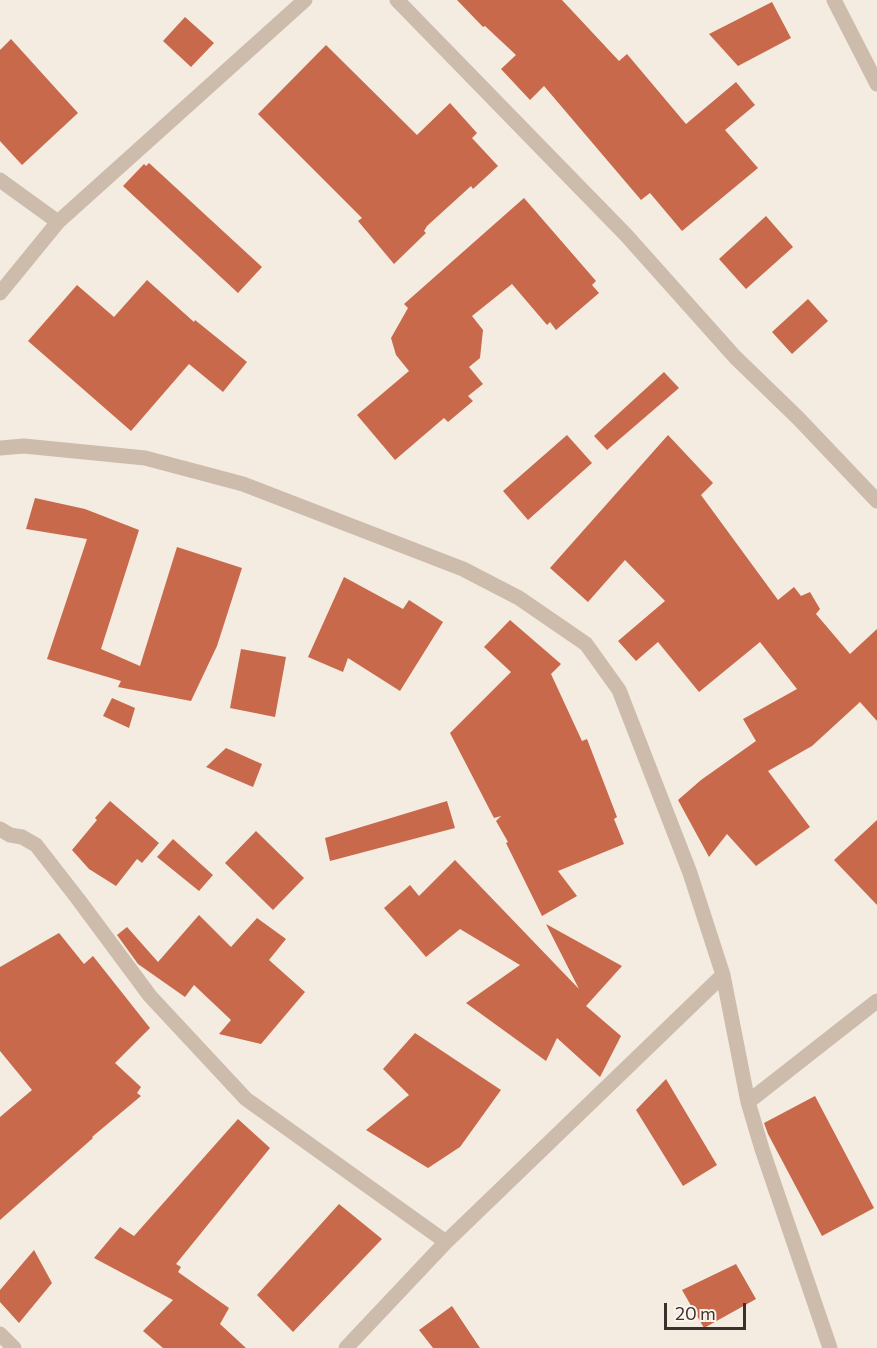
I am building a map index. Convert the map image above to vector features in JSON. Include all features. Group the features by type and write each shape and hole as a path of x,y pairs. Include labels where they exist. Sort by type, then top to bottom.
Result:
{"street":[{"path":"0,293 58,222 305,0"},
{"path":"397,0 618,226 735,357 798,418 877,501"},
{"path":"834,0 877,84"},
{"path":"0,180 58,222"},
{"path":"0,448 24,446 145,458 243,484 463,569 519,598 586,644 619,690 690,873 723,975 748,1102 830,1348"},
{"path":"0,829 36,845 150,996 246,1100 446,1242"},
{"path":"345,1348 446,1242 723,975"},
{"path":"748,1102 877,1001"},
{"path":"0,1334 14,1348"}],"building":[{"path":"457,0 562,0 619,61 627,54 686,124 736,82 755,105 725,130 758,168 682,231 650,193 641,200 544,86 530,100 501,69 516,55 485,26 483,27"},
{"path":"772,2 791,38 738,66 709,34"},
{"path":"185,17 214,43 191,67 163,41"},
{"path":"11,39 78,113 22,165 0,141 0,50"},
{"path":"326,45 417,135 450,103 477,133 472,138 498,166 473,189 471,186 427,226 424,231 426,233 394,264 358,221 362,218 258,114"},
{"path":"149,163 262,267 238,293 123,186 144,164 146,166"},
{"path":"524,198 596,281 592,285 599,293 556,330 550,322 547,325 512,284 472,316 483,330 480,358 469,367 483,384 468,396 473,401 448,422 444,418 395,460 357,415 409,371 396,355 391,338 408,308 404,304"},
{"path":"766,216 793,247 746,289 719,259"},
{"path":"147,280 194,322 195,320 247,362 223,392 189,364 131,431 28,341 77,285 114,317"},
{"path":"808,299 828,321 792,354 772,332"},
{"path":"664,372 679,388 607,450 594,436"},
{"path":"567,435 592,463 528,520 503,491"},
{"path":"668,435 713,483 701,495 778,600 794,587 801,596 810,592 820,609 816,614 850,654 877,629 877,721 860,702 812,746 768,771 810,827 756,866 727,834 709,857 678,800 701,780 756,741 743,719 797,689 760,642 699,692 658,642 636,661 618,641 665,601 625,560 588,602 550,568"},
{"path":"35,498 85,509 139,530 101,649 140,666 177,547 242,568 217,646 191,701 118,687 121,681 47,659 87,539 26,529"},
{"path":"344,577 403,609 409,600 443,622 400,691 348,658 343,672 308,657"},
{"path":"510,620 561,664 551,674 582,741 587,739 617,817 614,819 624,844 558,871 577,896 542,916 496,821 501,816 494,818 450,733 511,672 484,647"},
{"path":"241,649 286,657 275,717 230,708"},
{"path":"112,698 135,708 129,728 103,716"},
{"path":"226,748 262,764 253,787 206,767"},
{"path":"110,801 159,843 142,863 137,859 116,886 89,869 72,850"},
{"path":"447,801 455,828 330,861 325,838"},
{"path":"877,820 877,905 834,860"},
{"path":"256,831 304,878 273,910 225,863"},
{"path":"173,839 213,875 199,891 157,857"},
{"path":"455,860 579,989 546,924 622,966 586,1006 621,1036 600,1077 557,1038 546,1061 466,1003 520,965 460,929 426,957 384,908 410,885 419,896"},
{"path":"199,915 231,947 257,918 286,939 269,960 305,992 261,1044 219,1034 231,1020 194,985 185,997 138,964 117,935 127,927 158,962"},
{"path":"59,933 84,964 93,956 150,1028 115,1063 141,1087 137,1093 141,1096 0,1220 0,1117 32,1090 0,1051 0,967"},
{"path":"415,1033 501,1090 460,1147 428,1168 366,1130 409,1095 383,1069"},
{"path":"666,1079 717,1165 683,1186 636,1110"},
{"path":"815,1096 874,1208 822,1236 764,1123"},
{"path":"238,1119 270,1148 176,1264 181,1267 178,1272 229,1308 220,1324 246,1348 163,1348 143,1331 173,1300 94,1258 120,1227 134,1236"},
{"path":"339,1204 382,1239 293,1332 257,1295"},
{"path":"34,1250 52,1283 19,1323 0,1302 0,1290"},
{"path":"736,1264 756,1299 704,1328 682,1290"},
{"path":"452,1306 480,1348 433,1348 419,1330"}]}
